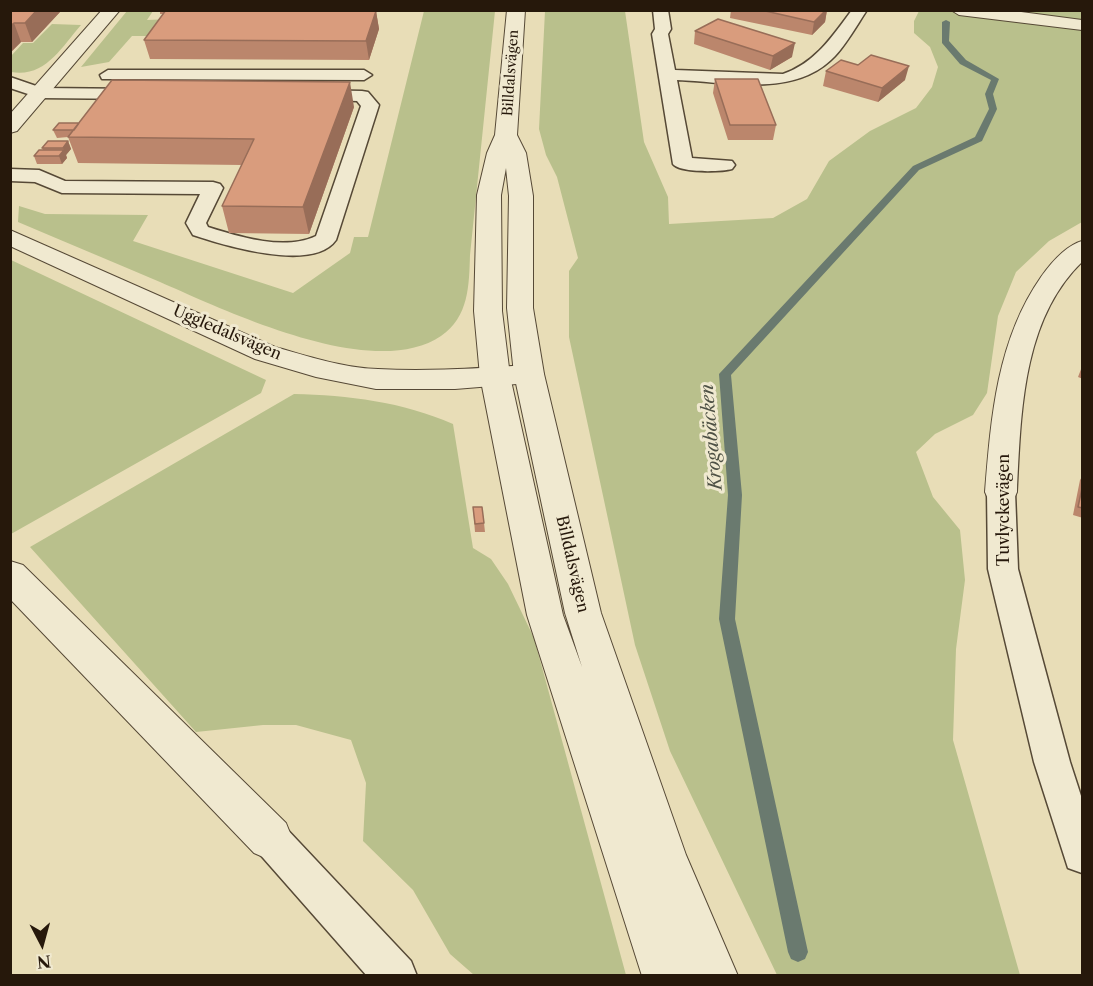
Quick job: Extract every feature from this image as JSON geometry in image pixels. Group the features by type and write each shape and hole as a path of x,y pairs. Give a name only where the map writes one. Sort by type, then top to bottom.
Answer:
{"street":[{"path":"10,127 112,10"},
{"name":"Billdalsvägen","path":"516,10 506,135 515,153 520,196 520,308 512,375 545,615 666,975"},
{"path":"959,10 1083,25"},
{"name":"Uggledalsvägen","path":"10,237 265,353 316,368 376,379 512,375"},
{"name":"Tuvlyckevägen","path":"1000,492 1004,438 1013,376 1031,312 1060,267 1083,249"},
{"name":"Billdalsvägen","path":"512,375 583,613 665,858 714,975"},
{"path":"10,575 270,838"}],"lane":[{"path":"660,10 663,29 660,34 683,164 725,165"},
{"path":"667,75 723,75 765,80 802,73 829,52 860,10"},
{"path":"56,75 364,75"},
{"path":"10,82 40,93 156,94"},
{"path":"10,175 39,177 62,187 213,188 196,223 200,231 233,242 277,248 318,245 325,240 370,105 362,96 295,95"},
{"name":"Tuvlyckevägen","path":"1000,492 1003,569 1052,762 1083,854"},
{"path":"270,838 396,975"}],"green space":[{"path":"127,11 153,11 147,20 171,19 159,36 132,36 109,62 81,67"},
{"path":"424,11 495,11 468,289 457,320 441,336 412,348 378,351 340,347 300,337 223,309 18,222 19,206 45,214 148,215 133,241 293,293 350,253 354,237 368,237"},
{"path":"545,11 625,11 644,142 668,197 669,224 773,218 807,199 829,161 870,131 916,108 932,87 938,67 930,47 914,33 914,21 919,11 1082,11 1082,222 1049,241 1016,272 998,316 987,393 973,415 935,434 916,452 933,497 960,530 965,580 956,649 953,740 1020,975 777,975 670,751 635,645 569,337 569,271 578,258 557,177 546,155 539,129"},
{"path":"52,24 81,25 59,52 43,66 23,73 11,72 11,56 23,43 33,43"},
{"path":"11,260 266,380 261,393 11,534"},
{"path":"294,394 375,401 415,410 453,424 473,548 491,559 508,584 534,638 626,975 474,975 450,954 413,890 363,841 366,783 351,740 296,725 263,725 196,732 30,547"}],"building":[{"path":"10,10 37,10 25,23 14,23 10,26"},
{"path":"166,10 376,11 366,41 144,40"},
{"path":"761,10 826,10 814,22"},
{"path":"718,19 795,43 773,56 695,31"},
{"path":"871,55 909,66 882,88 826,71 841,60 858,65"},
{"path":"715,79 758,79 776,125 730,125"},
{"path":"112,80 350,82 303,207 222,206 254,139 68,137"},
{"path":"59,123 79,123 74,130 53,130"},
{"path":"48,141 68,141 63,148 42,148"},
{"path":"39,150 64,150 59,156 34,156"},
{"path":"1083,484 1083,508 1078,507"},
{"path":"473,507 482,507 484,523 475,524"}],"waterway":[{"name":"Krogabäcken","path":"798,952 727,619 735,495 725,374 916,168 979,139 993,109 989,94 995,79 963,62 945,41 946,22"}]}
